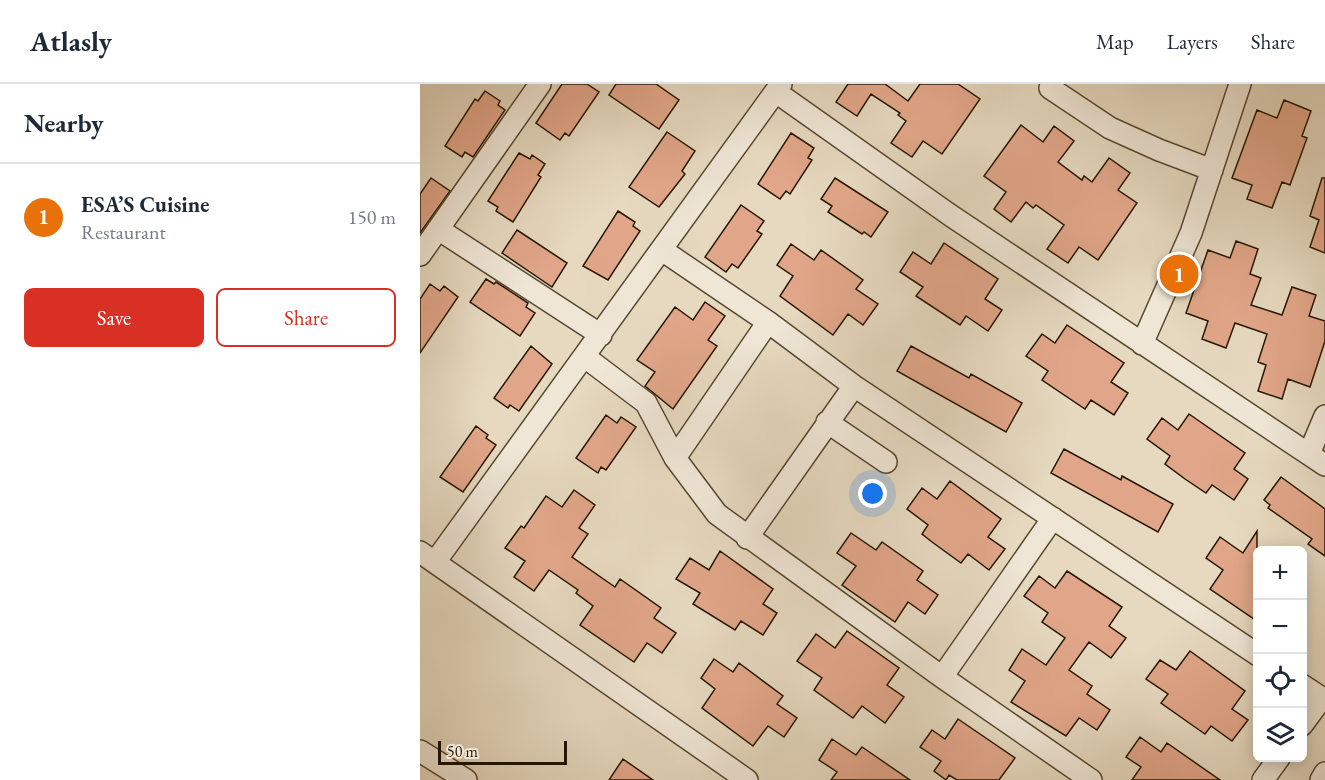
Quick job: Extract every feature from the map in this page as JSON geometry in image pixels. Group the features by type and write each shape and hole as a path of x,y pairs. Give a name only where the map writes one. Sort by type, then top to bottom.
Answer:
{"street":[{"path":"420,255 540,84"},
{"path":"1143,344 1191,233 1240,84"},
{"path":"747,780 427,557 585,357 779,88 950,215 1317,460 1325,416"},
{"path":"1050,88 1110,128 1212,170"},
{"path":"438,229 601,335"},
{"path":"662,250 768,322 854,386 1256,654"},
{"path":"675,458 768,322"},
{"path":"585,357 646,403 675,458 717,514 747,538 942,677 1091,780"},
{"path":"747,538 854,386"},
{"path":"827,422 886,462"},
{"path":"942,677 1053,518"},
{"path":"1307,688 1323,699 1307,719"},
{"path":"420,751 466,780"},
{"path":"1263,780 1276,762"},
{"path":"1321,780 1325,773"}],"building":[{"path":"562,84 587,84 599,92 569,136 565,133 560,140 536,123"},
{"path":"616,84 656,84 679,100 659,129 609,95"},
{"path":"848,84 885,84 908,101 920,84 958,84 980,99 942,154 923,141 912,157 891,143 906,121 898,115 900,113 871,94 857,116 836,102"},
{"path":"485,91 500,101 498,105 505,110 473,157 465,152 462,157 445,146 475,99 478,101"},
{"path":"1284,100 1311,111 1302,136 1307,138 1290,185 1282,182 1272,208 1247,199 1252,185 1232,178 1257,110 1277,118"},
{"path":"1021,125 1043,142 1054,126 1074,141 1058,162 1082,180 1084,176 1092,182 1109,158 1130,173 1118,190 1137,203 1098,260 1079,247 1068,263 1047,249 1064,225 1036,205 1033,208 1026,202 1011,222 994,209 1006,192 984,176"},
{"path":"667,132 695,151 682,171 685,174 659,207 629,187"},
{"path":"791,133 814,148 808,158 812,160 790,194 786,191 780,199 758,184"},
{"path":"519,153 530,159 532,155 545,164 538,175 541,177 513,222 496,211 498,207 488,201"},
{"path":"431,178 450,191 420,233 420,194"},
{"path":"835,178 888,212 871,237 864,232 862,234 828,212 832,206 821,199"},
{"path":"1322,178 1325,178 1325,253 1310,247 1319,220 1310,216"},
{"path":"741,205 764,221 757,231 762,234 738,268 732,264 726,272 705,257"},
{"path":"618,211 635,222 633,226 640,231 608,280 583,266"},
{"path":"517,230 567,263 552,287 502,253"},
{"path":"1236,241 1258,249 1250,274 1261,278 1251,305 1282,315 1292,287 1316,295 1309,316 1325,321 1325,341 1310,387 1288,379 1282,399 1258,391 1266,365 1258,362 1267,334 1235,323 1226,348 1202,339 1208,321 1186,313 1208,250 1230,258"},
{"path":"944,243 998,279 985,299 1002,310 988,331 966,316 960,325 916,296 923,287 900,272 913,252 931,264"},
{"path":"791,244 814,260 821,250 863,280 856,289 878,304 863,325 848,314 833,335 780,296 793,276 777,265"},
{"path":"486,279 494,284 496,282 528,303 526,307 535,313 520,336 470,302"},
{"path":"430,284 440,291 444,286 458,297 420,353 420,299"},
{"path":"705,302 725,316 708,340 717,346 673,409 645,386 655,372 637,360 675,307 693,320"},
{"path":"1067,325 1124,363 1111,382 1128,393 1114,415 1091,400 1085,409 1042,380 1048,371 1026,356 1042,334 1055,343"},
{"path":"531,346 552,364 519,411 510,405 508,408 494,398"},
{"path":"911,346 969,378 971,374 1022,403 1006,432 897,371"},
{"path":"1189,414 1245,453 1234,469 1248,479 1234,500 1212,485 1206,493 1185,479 1165,464 1170,456 1147,439 1162,418 1178,430"},
{"path":"606,415 617,423 621,417 636,427 606,470 601,467 598,473 576,458"},
{"path":"476,426 488,435 486,438 496,445 463,492 440,477"},
{"path":"1064,449 1121,480 1122,476 1173,504 1158,532 1051,473"},
{"path":"1281,477 1325,509 1325,556 1308,544 1312,539 1268,508 1270,505 1264,500"},
{"path":"950,481 1001,519 988,537 1005,549 989,570 968,554 961,563 932,542 922,534 928,525 907,509 922,488 937,499"},
{"path":"574,490 595,505 579,528 588,534 572,557 615,587 620,579 661,608 654,618 676,633 662,653 647,643 634,662 580,625 593,606 576,593 578,590 549,570 534,591 514,577 525,561 505,548 521,526 524,528 546,496 562,507"},
{"path":"1257,531 1257,546 1253,546 1253,618 1210,589 1223,570 1206,558 1220,537 1243,553"},
{"path":"851,533 876,550 882,542 923,571 917,580 938,595 925,614 908,602 895,622 842,585 856,566 837,553"},
{"path":"720,551 773,589 763,604 777,613 763,635 741,621 735,630 693,604 700,593 676,579 690,558 709,570"},
{"path":"1067,571 1122,607 1109,626 1126,638 1111,658 1089,642 1069,670 1092,686 1087,694 1110,710 1097,730 1079,718 1066,736 1011,702 1025,681 1009,670 1022,649 1046,665 1065,638 1042,622 1048,613 1024,596 1039,576 1055,588"},
{"path":"847,631 899,668 887,685 904,697 885,723 862,706 853,718 814,690 822,678 797,661 816,634 835,648"},
{"path":"1190,651 1245,691 1232,709 1248,720 1232,741 1211,726 1205,734 1161,703 1168,694 1146,679 1160,660 1176,670"},
{"path":"714,659 733,672 739,663 783,696 777,704 797,718 784,737 768,726 753,746 702,708 715,689 701,678"},
{"path":"958,719 1015,758 999,780 957,780 949,775 946,780 934,771 941,761 920,747 932,730 945,739"},
{"path":"1140,737 1161,752 1167,743 1220,780 1132,780 1141,767 1126,757"},
{"path":"832,739 856,755 862,747 910,780 831,780 837,772 819,760"},
{"path":"623,759 653,780 609,780"}],"place":[{"name":"ESA’S Cuisine","path":"1179,274"}]}
